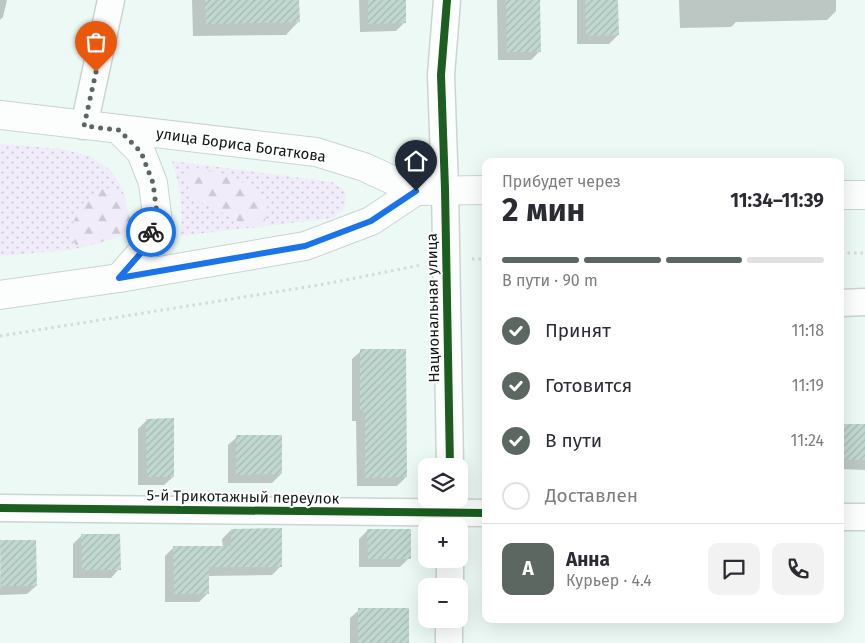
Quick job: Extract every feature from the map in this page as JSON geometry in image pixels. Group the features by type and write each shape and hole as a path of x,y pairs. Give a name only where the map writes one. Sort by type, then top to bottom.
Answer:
{"main road":[{"name":"улица Бориса Богаткова","path":"0,115 316,152 364,167 416,191 482,190"},
{"name":"улица Бориса Богаткова","path":"119,130 141,152 153,183 157,214 147,246 119,278"},
{"path":"0,295 119,278 305,246 371,221 416,191"},
{"path":"844,195 865,195"}],"street":[{"path":"84,126 111,0"},
{"name":"Национальная улица","path":"447,0 441,75 450,458"},
{"path":"844,303 865,302"},
{"name":"5-й Трикотажный переулок","path":"0,508 482,513"},
{"path":"844,517 865,517"},
{"path":"449,628 449,643"}],"path":[{"path":"844,253 865,252"},
{"path":"0,336 325,284 446,260 482,259"}],"green space":[{"path":"0,144 62,149 90,156 109,169 119,183 126,199 124,216 113,234 101,243 70,250 0,256"},
{"path":"172,161 332,182 345,193 344,209 333,218 180,236 182,218 180,198"},
{"path":"194,167 221,173 254,187 268,209 263,227 250,228 190,197 186,176"},
{"path":"115,188 125,200 132,225 119,237 97,243 76,245 68,232 80,209 100,189"}],"building":[{"path":"205,0 299,0 300,22 206,24"},
{"path":"368,0 406,0 406,23 368,24"},
{"path":"506,0 540,0 541,52 507,52"},
{"path":"585,0 618,0 619,35 586,36"},
{"path":"360,349 406,349 407,477 365,478 365,412 360,412"},
{"path":"174,418 174,477 147,477 146,419"},
{"path":"844,424 865,424 865,460 844,460"},
{"path":"236,435 282,435 282,474 236,475"},
{"path":"282,528 282,567 209,567 209,594 174,594 173,546 231,546 231,529"},
{"path":"367,529 411,529 411,559 368,559"},
{"path":"81,534 120,534 121,570 82,570"},
{"path":"0,540 36,540 37,586 1,586"},
{"path":"358,608 409,608 409,643 358,643"}],"cycle path":[{"path":"447,0 441,75 450,458"},
{"path":"0,508 482,513"}],"way so far":[{"path":"96,72 84,126 119,130 141,152 153,183 157,214 151,232"}],"route":[{"path":"151,232 147,246 119,278 305,246 371,221 416,191"}]}
